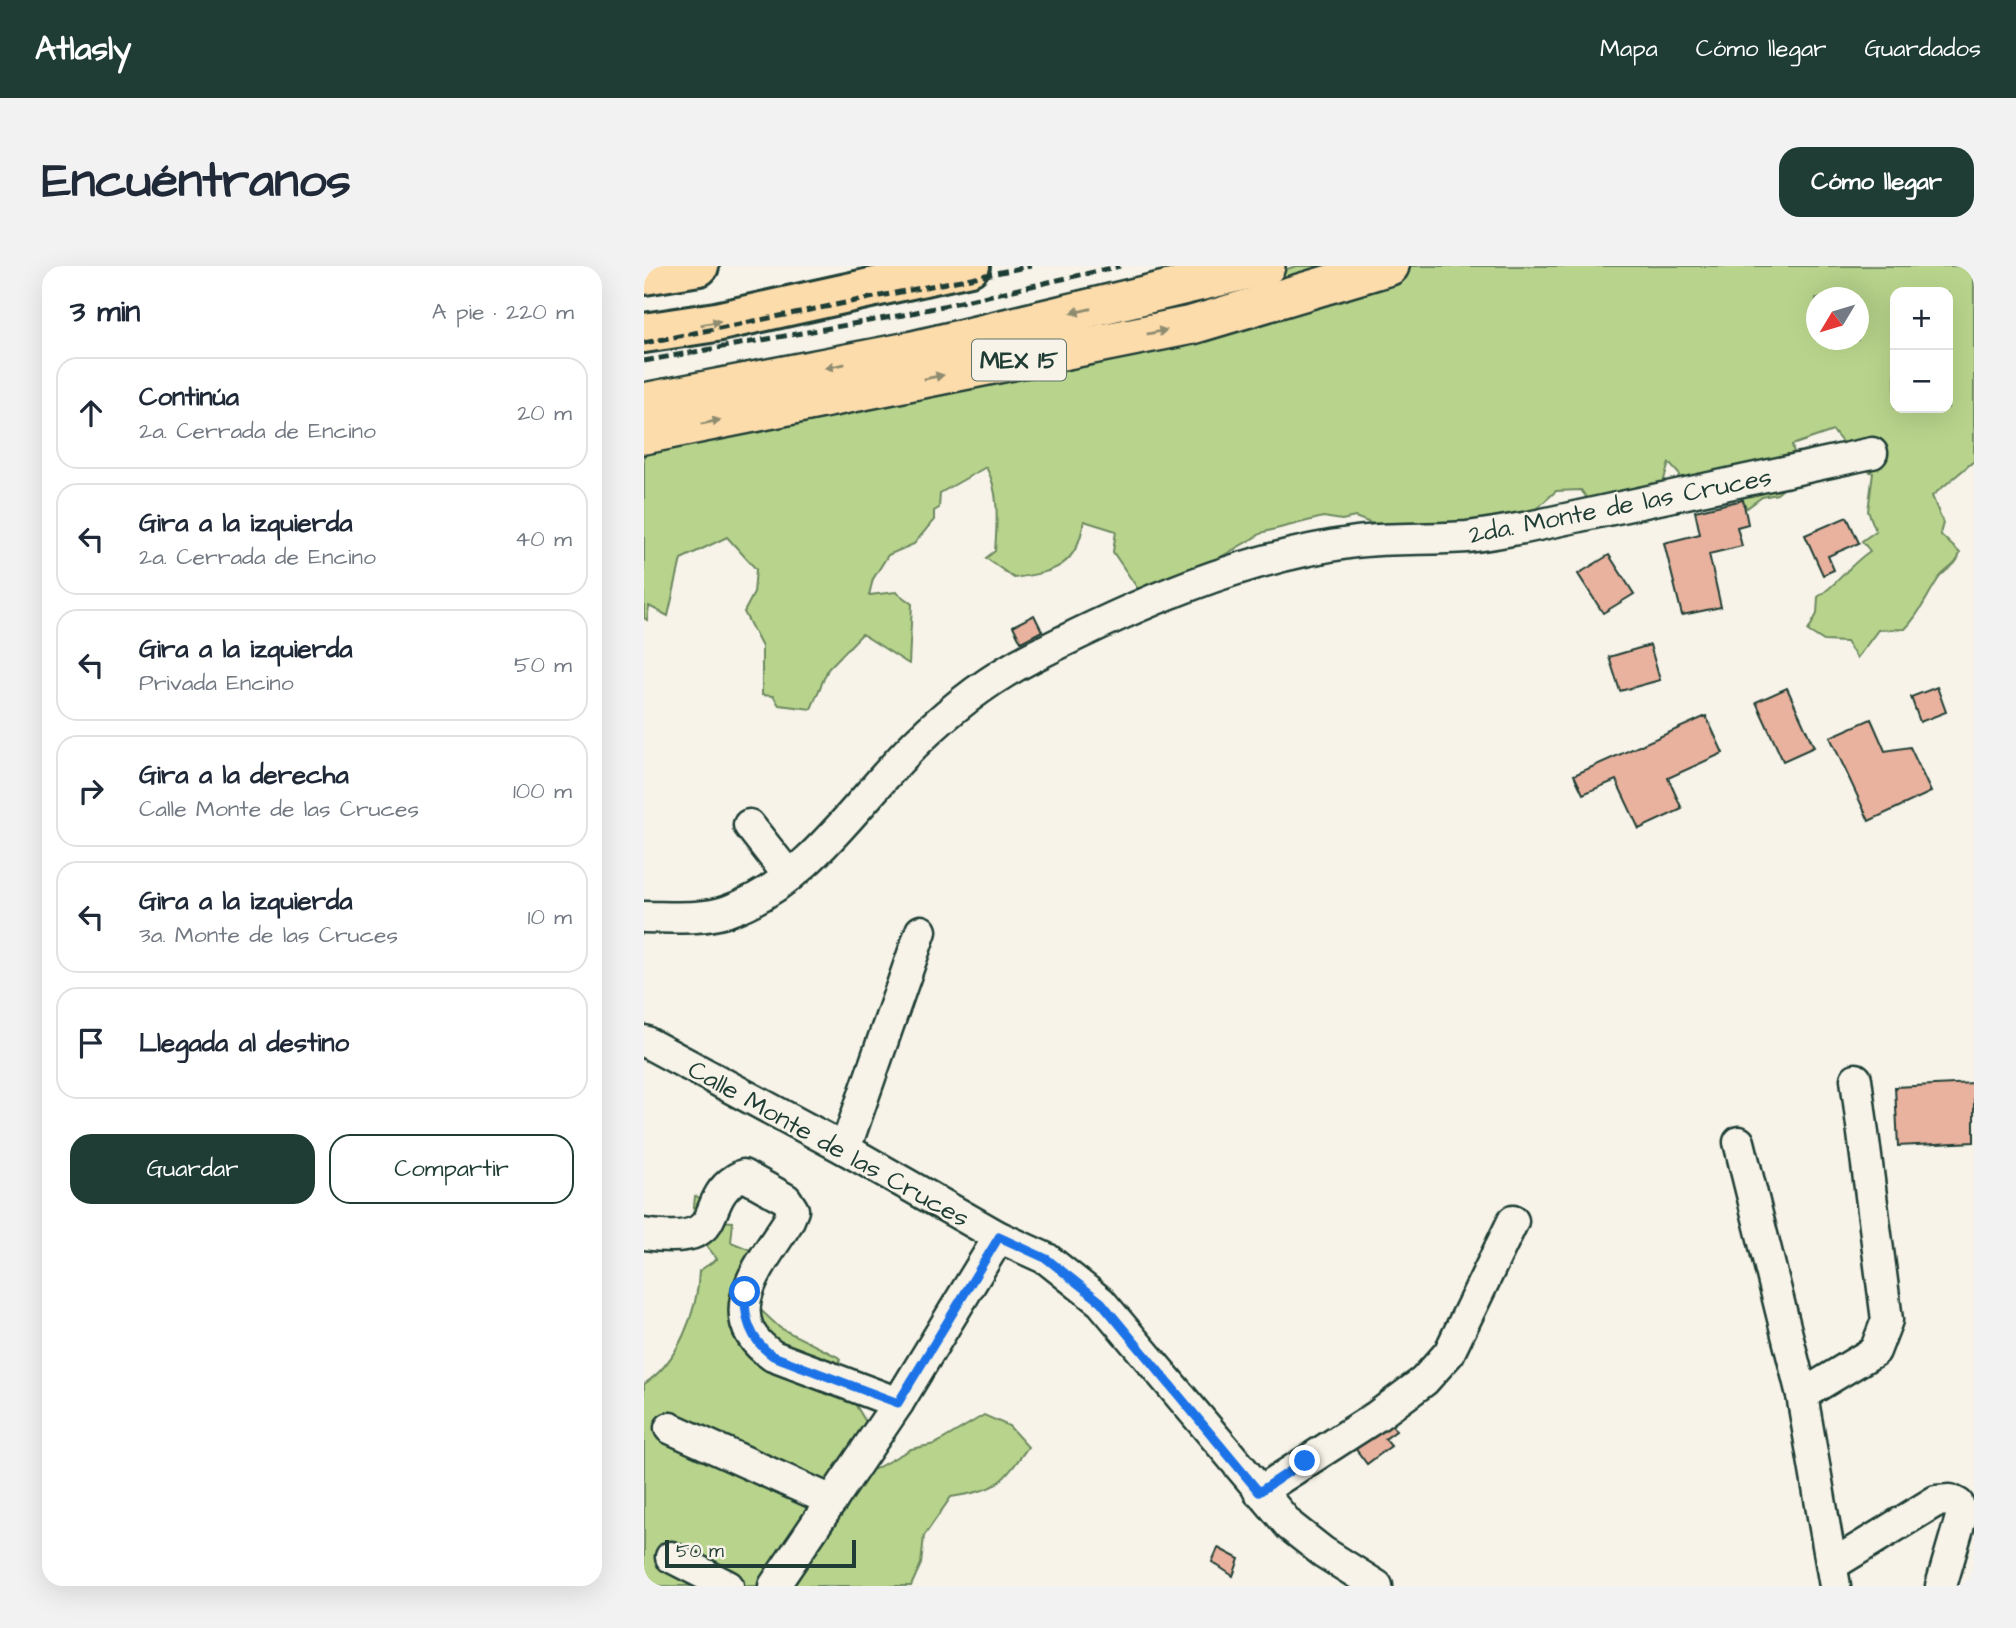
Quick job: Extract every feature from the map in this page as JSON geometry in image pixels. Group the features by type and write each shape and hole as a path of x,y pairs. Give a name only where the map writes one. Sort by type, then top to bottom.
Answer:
{"highway":[{"path":"644,275 699,266"},
{"path":"644,333 716,322 970,266"}],"main road":[{"name":"MEX 15","path":"644,402 909,351 1266,266"},
{"name":"MEX 15","path":"644,435 1192,325 1390,266"}],"street":[{"name":"2da. Monte de las Cruces","path":"644,917 725,912 765,895 789,876 863,803 917,741 993,678 1198,581 1273,558 1357,542 1470,537 1524,528 1872,453"},
{"path":"750,825 789,876"},
{"path":"845,1149 921,931"},
{"name":"Calle Monte de las Cruces","path":"644,1041 845,1149 999,1237 1047,1259 1101,1302 1259,1492 1290,1525 1323,1552 1377,1586"},
{"path":"1802,1395 1875,1351 1887,1320 1856,1079"},
{"path":"1739,1142 1802,1395 1833,1575 1936,1501 1950,1500 1958,1504 1962,1514 1941,1586"},
{"path":"644,1234 685,1238 698,1232 727,1186 743,1175 786,1199 793,1210 745,1292 744,1312 760,1347 773,1356 898,1403"},
{"path":"1259,1492 1377,1416 1424,1381 1449,1353 1513,1221"},
{"path":"774,1586 898,1403 999,1237"},
{"path":"670,1429 832,1501"},
{"path":"670,1557 728,1586"}],"green space":[{"path":"1296,266 1974,266 1974,461 1932,496 1943,523 1940,534 1960,553 1959,557 1939,578 1905,629 1878,630 1857,658 1846,642 1824,641 1808,631 1817,614 1818,597 1870,551 1862,541 1876,531 1868,511 1873,473 1851,463 1845,446 1833,431 1792,445 1800,475 1777,494 1762,497 1747,508 1738,494 1677,483 1679,474 1669,463 1661,489 1593,506 1581,490 1556,491 1503,539 1454,522 1435,527 1376,525 1355,517 1342,520 1323,517 1264,532 1176,583 1138,589 1113,552 1116,531 1084,521 1076,548 1070,557 1053,569 1014,578 986,558 995,551 997,519 994,487 986,467 940,493 939,508 934,511 934,520 914,544 888,555 873,579 869,595 896,592 912,604 909,664 862,634 828,669 811,709 779,705 773,696 762,695 762,647 744,612 754,593 756,569 727,537 681,559 668,616 649,606 647,620 644,618 644,418 1078,319 1108,324 1146,316"},
{"path":"695,1196 704,1199 717,1221 733,1222 731,1242 753,1251 751,1301 780,1328 840,1358 837,1374 872,1432 868,1459 875,1469 911,1449 935,1444 984,1415 1009,1426 1028,1447 1011,1470 997,1483 989,1488 951,1497 924,1536 921,1564 911,1586 644,1586 644,1384 667,1363 676,1349 695,1302 699,1271 717,1259 692,1227"}],"building":[{"path":"1743,500 1748,524 1737,527 1742,546 1709,554 1721,607 1682,615 1664,543 1700,534 1695,511"},
{"path":"1847,517 1859,543 1828,556 1834,570 1823,575 1805,535"},
{"path":"1609,555 1634,594 1603,613 1578,574"},
{"path":"1034,615 1042,631 1021,642 1013,626"},
{"path":"1650,645 1660,680 1620,691 1609,657"},
{"path":"1937,687 1946,712 1920,722 1911,697"},
{"path":"1787,688 1814,747 1783,761 1756,702"},
{"path":"1706,716 1723,753 1668,778 1682,809 1639,829 1616,780 1583,794 1574,775"},
{"path":"1871,719 1885,751 1910,747 1931,792 1869,821 1830,737"},
{"path":"1974,1083 1974,1142 1898,1146 1895,1087"},
{"path":"1386,1418 1396,1431 1385,1439 1391,1446 1367,1464 1352,1444"},
{"path":"1218,1548 1239,1559 1233,1576 1212,1562"}],"railway":[{"path":"644,343 1031,266"},
{"path":"644,361 903,315 1120,266"}],"route":[{"path":"745,1292 744,1312 760,1347 773,1356 898,1403 999,1237 1047,1259 1101,1302 1259,1492 1305,1461"}]}
